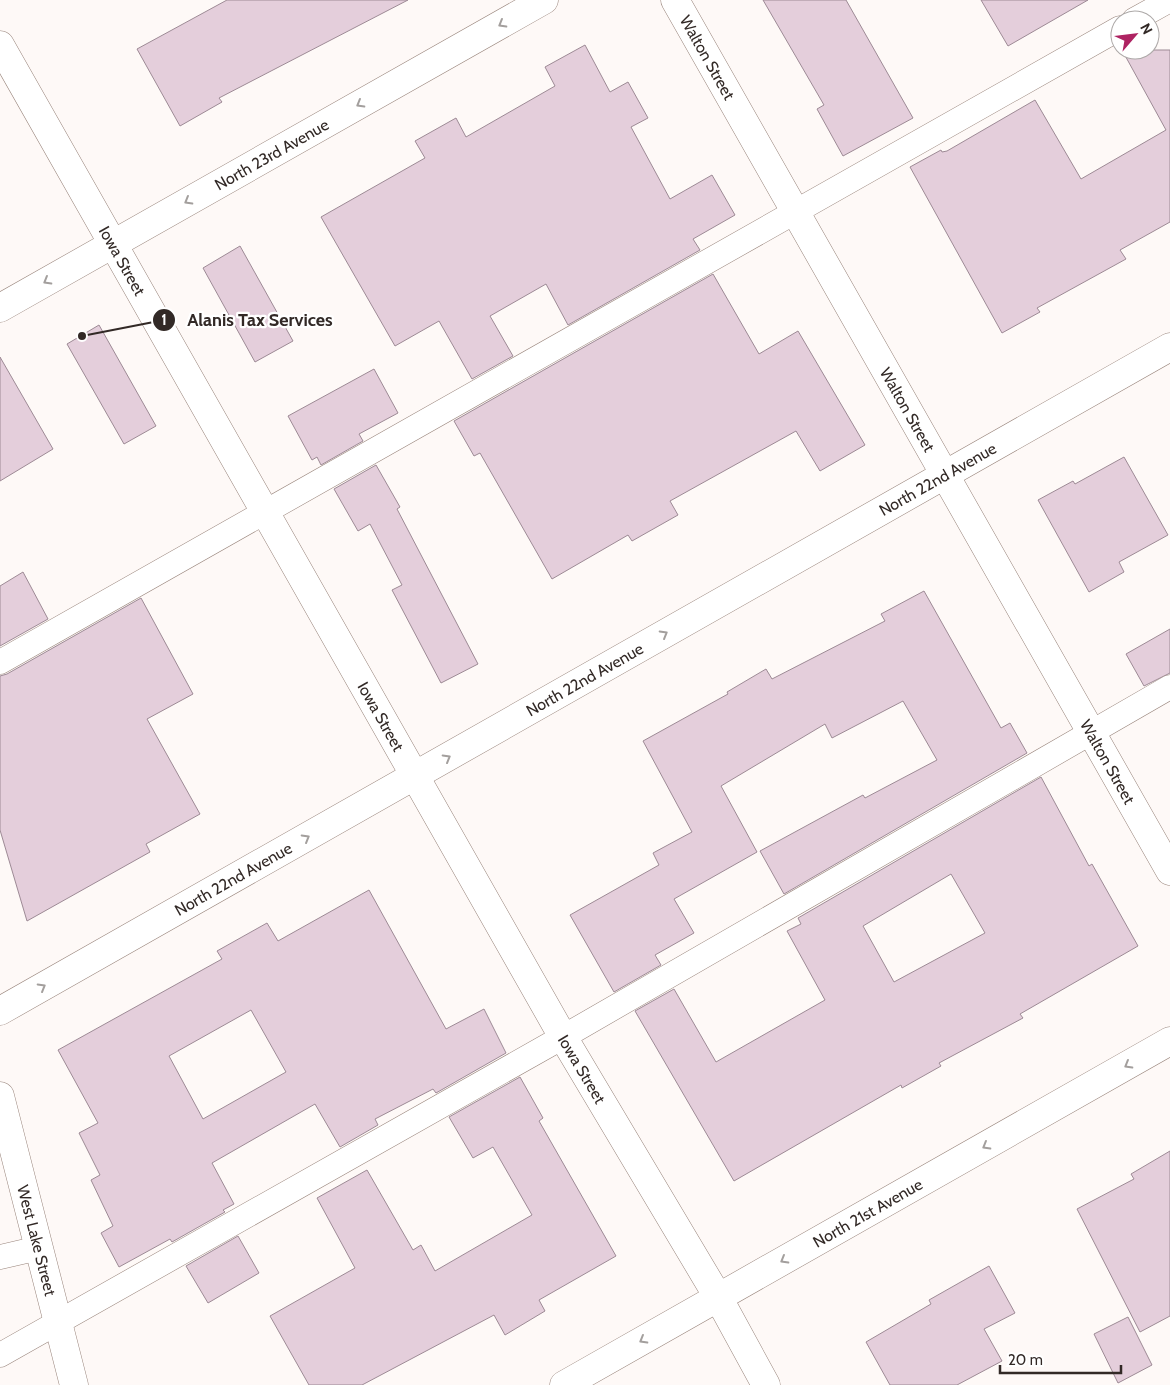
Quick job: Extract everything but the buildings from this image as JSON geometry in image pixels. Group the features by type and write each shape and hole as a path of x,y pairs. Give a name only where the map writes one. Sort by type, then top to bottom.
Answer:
{"street":[{"name":"North 23rd Avenue","path":"0,308 544,0"},
{"name":"Walton Street","path":"675,0 1170,872"},
{"name":"Iowa Street","path":"0,45 564,1036 718,1297 766,1385"},
{"name":"North 22nd Avenue","path":"0,1011 1170,347"},
{"name":"North 21st Avenue","path":"564,1385 1170,1041"},
{"name":"West Lake Street","path":"0,1096 74,1385"}],"lane":[{"path":"1152,10 1170,0"},
{"path":"0,662 1110,34"},
{"path":"0,1355 564,1036 1090,731 1170,687"},
{"path":"0,1257 39,1248"}],"place":[{"name":"Alanis Tax Services","path":"82,336"}]}
